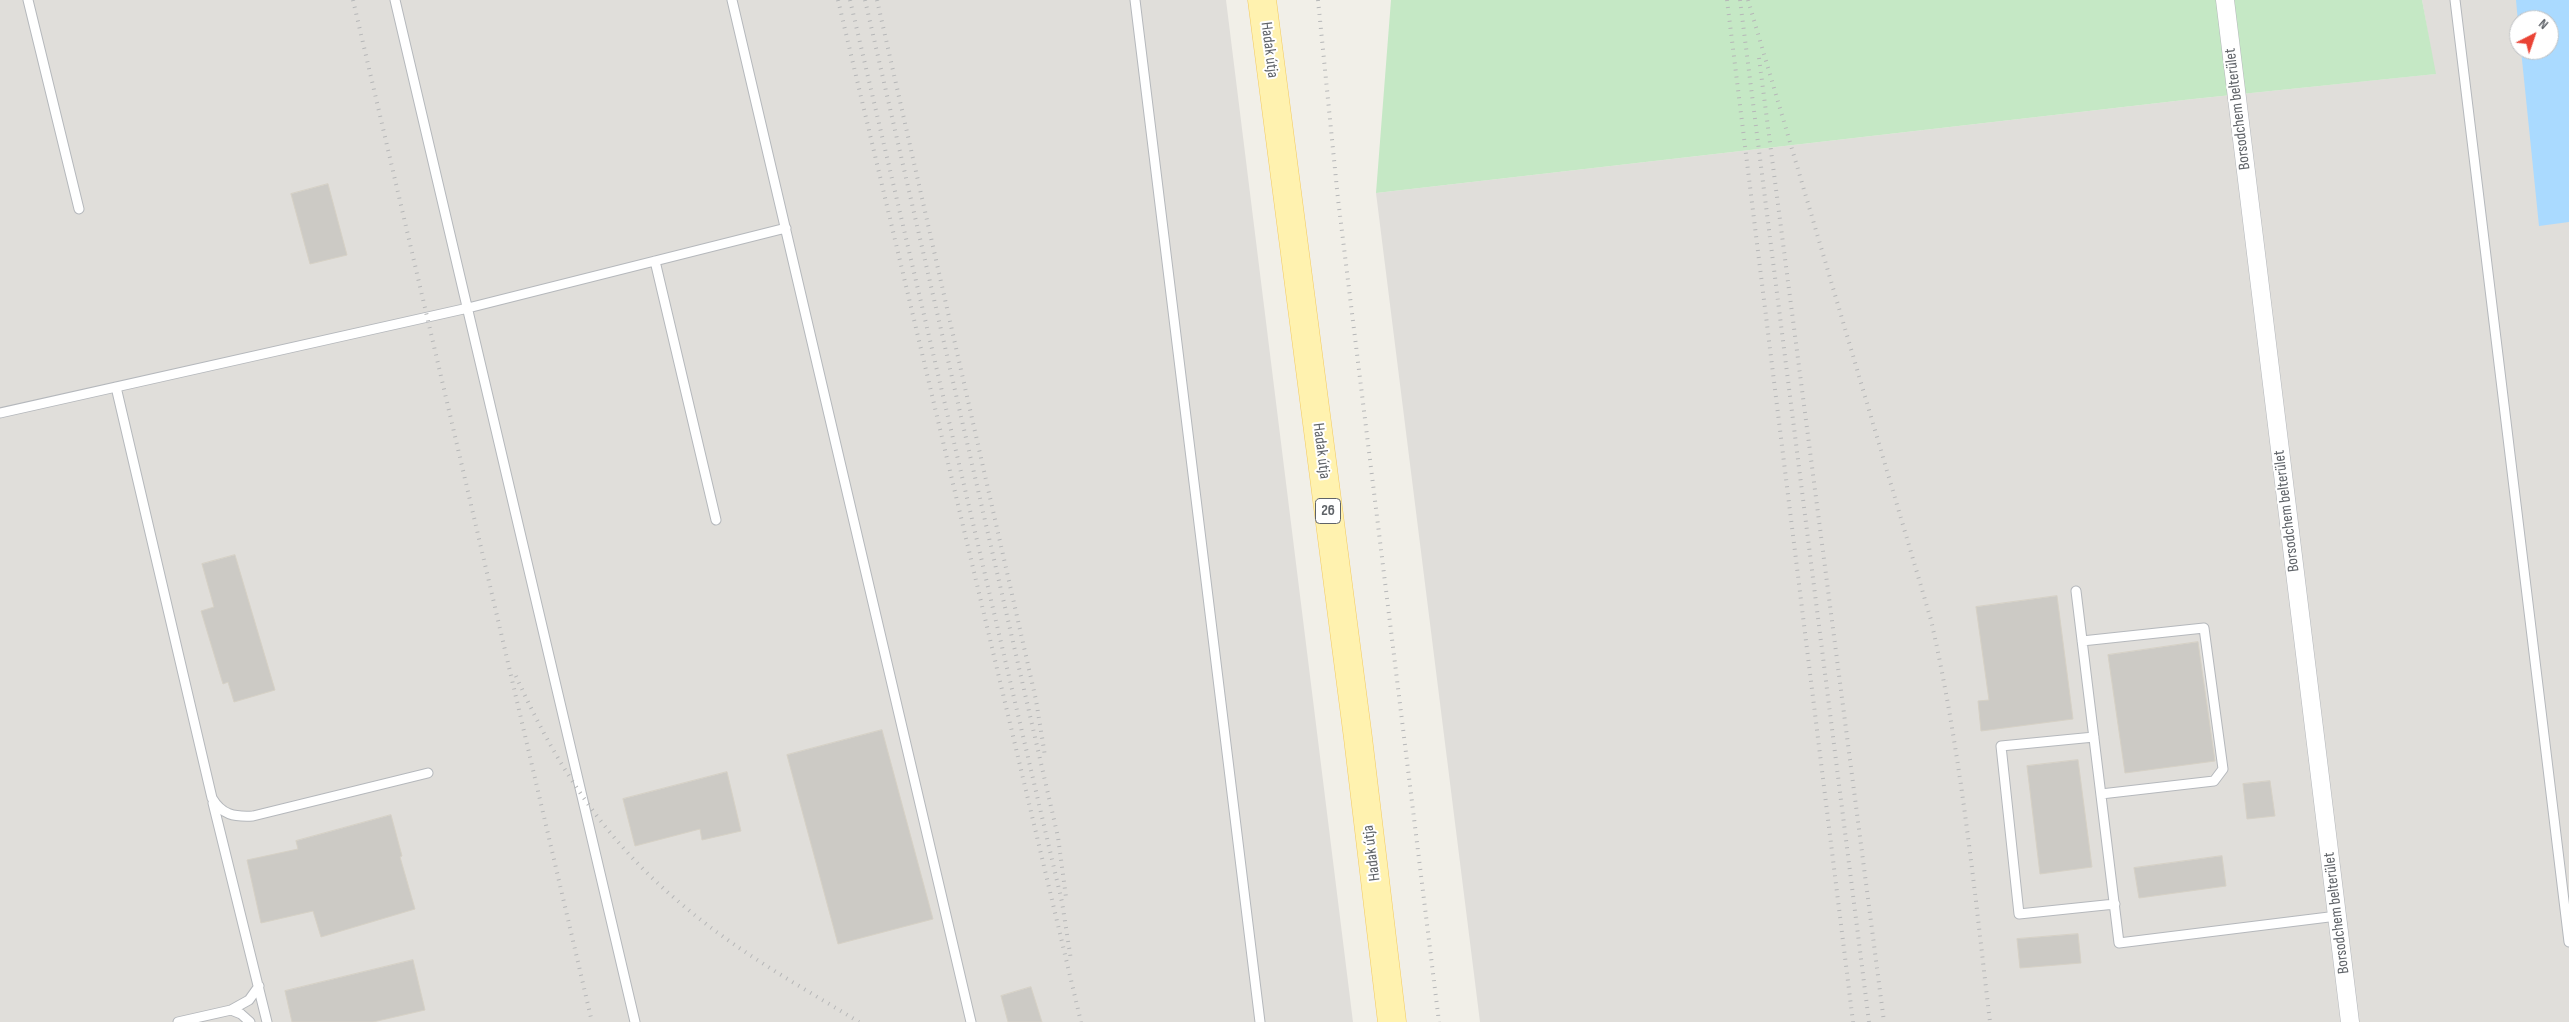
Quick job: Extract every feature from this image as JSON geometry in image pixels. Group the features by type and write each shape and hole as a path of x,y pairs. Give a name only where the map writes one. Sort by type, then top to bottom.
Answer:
{"main road":[{"name":"Hadak útja","path":"1262,0 1359,747 1392,1022"}],"street":[{"name":"Borsodchem belterület","path":"2225,0 2350,1022"}],"lane":[{"path":"28,0 79,209"},
{"path":"395,0 635,1022"},
{"path":"732,0 971,1022"},
{"path":"1135,0 1260,1022"},
{"path":"2455,0 2569,942"},
{"path":"0,413 468,308 786,228"},
{"path":"655,261 716,520"},
{"path":"116,387 212,798 267,1022"},
{"path":"2076,591 2120,943 2337,916"},
{"path":"2082,641 2204,628 2223,769 2214,781 2101,794"},
{"path":"2094,737 2001,746 2019,914 2115,904"},
{"path":"212,798 218,808 228,814 254,816 428,774"},
{"path":"178,1022 230,1010 249,1000 259,986"},
{"path":"230,1010 242,1014 250,1022"}],"shaded area":[{"path":"0,0 1226,0 1353,1022 0,1022"},
{"path":"2422,0 2569,0 2569,1022 1480,1022 1376,193 2193,99 2435,74"}],"green space":[{"path":"1391,0 2422,0 2436,74 2193,99 1376,193"}],"water":[{"path":"2516,0 2569,0 2569,222 2539,226 2522,60 2559,60 2559,10 2517,10"}],"building":[{"path":"328,184 347,255 310,264 291,194"},
{"path":"235,555 275,690 234,702 228,682 223,684 201,611 214,607 202,564"},
{"path":"2057,596 2073,719 1981,731 1978,701 1989,700 1976,607"},
{"path":"2198,642 2215,761 2125,773 2108,655"},
{"path":"882,730 933,919 838,944 787,755"},
{"path":"2078,760 2092,867 2040,874 2027,766"},
{"path":"727,772 741,831 702,840 700,829 635,846 623,799"},
{"path":"2270,781 2275,816 2247,819 2243,784"},
{"path":"391,815 402,856 400,857 415,909 321,937 313,911 261,923 247,860 298,849 296,841"},
{"path":"2222,856 2226,886 2139,898 2134,868"},
{"path":"2078,934 2081,963 2020,968 2017,939"},
{"path":"413,960 425,1010 373,1022 292,1022 285,991"},
{"path":"1031,987 1042,1022 1008,1022 1001,996"}],"railway":[{"path":"353,0 592,1022"},
{"path":"838,0 1081,1022"},
{"path":"850,0 1062,902 1071,960"},
{"path":"865,0 1058,837 1066,897"},
{"path":"877,0 1036,700 1045,756"},
{"path":"1318,0 1338,199 1439,1022"},
{"path":"1727,0 1853,1022"},
{"path":"1740,0 1869,1022"},
{"path":"1748,0 1931,620 1959,770 1990,1022"},
{"path":"1759,58 1884,1022"},
{"path":"516,676 532,710 567,773 608,830 631,857 685,907 726,939 859,1022"}]}
